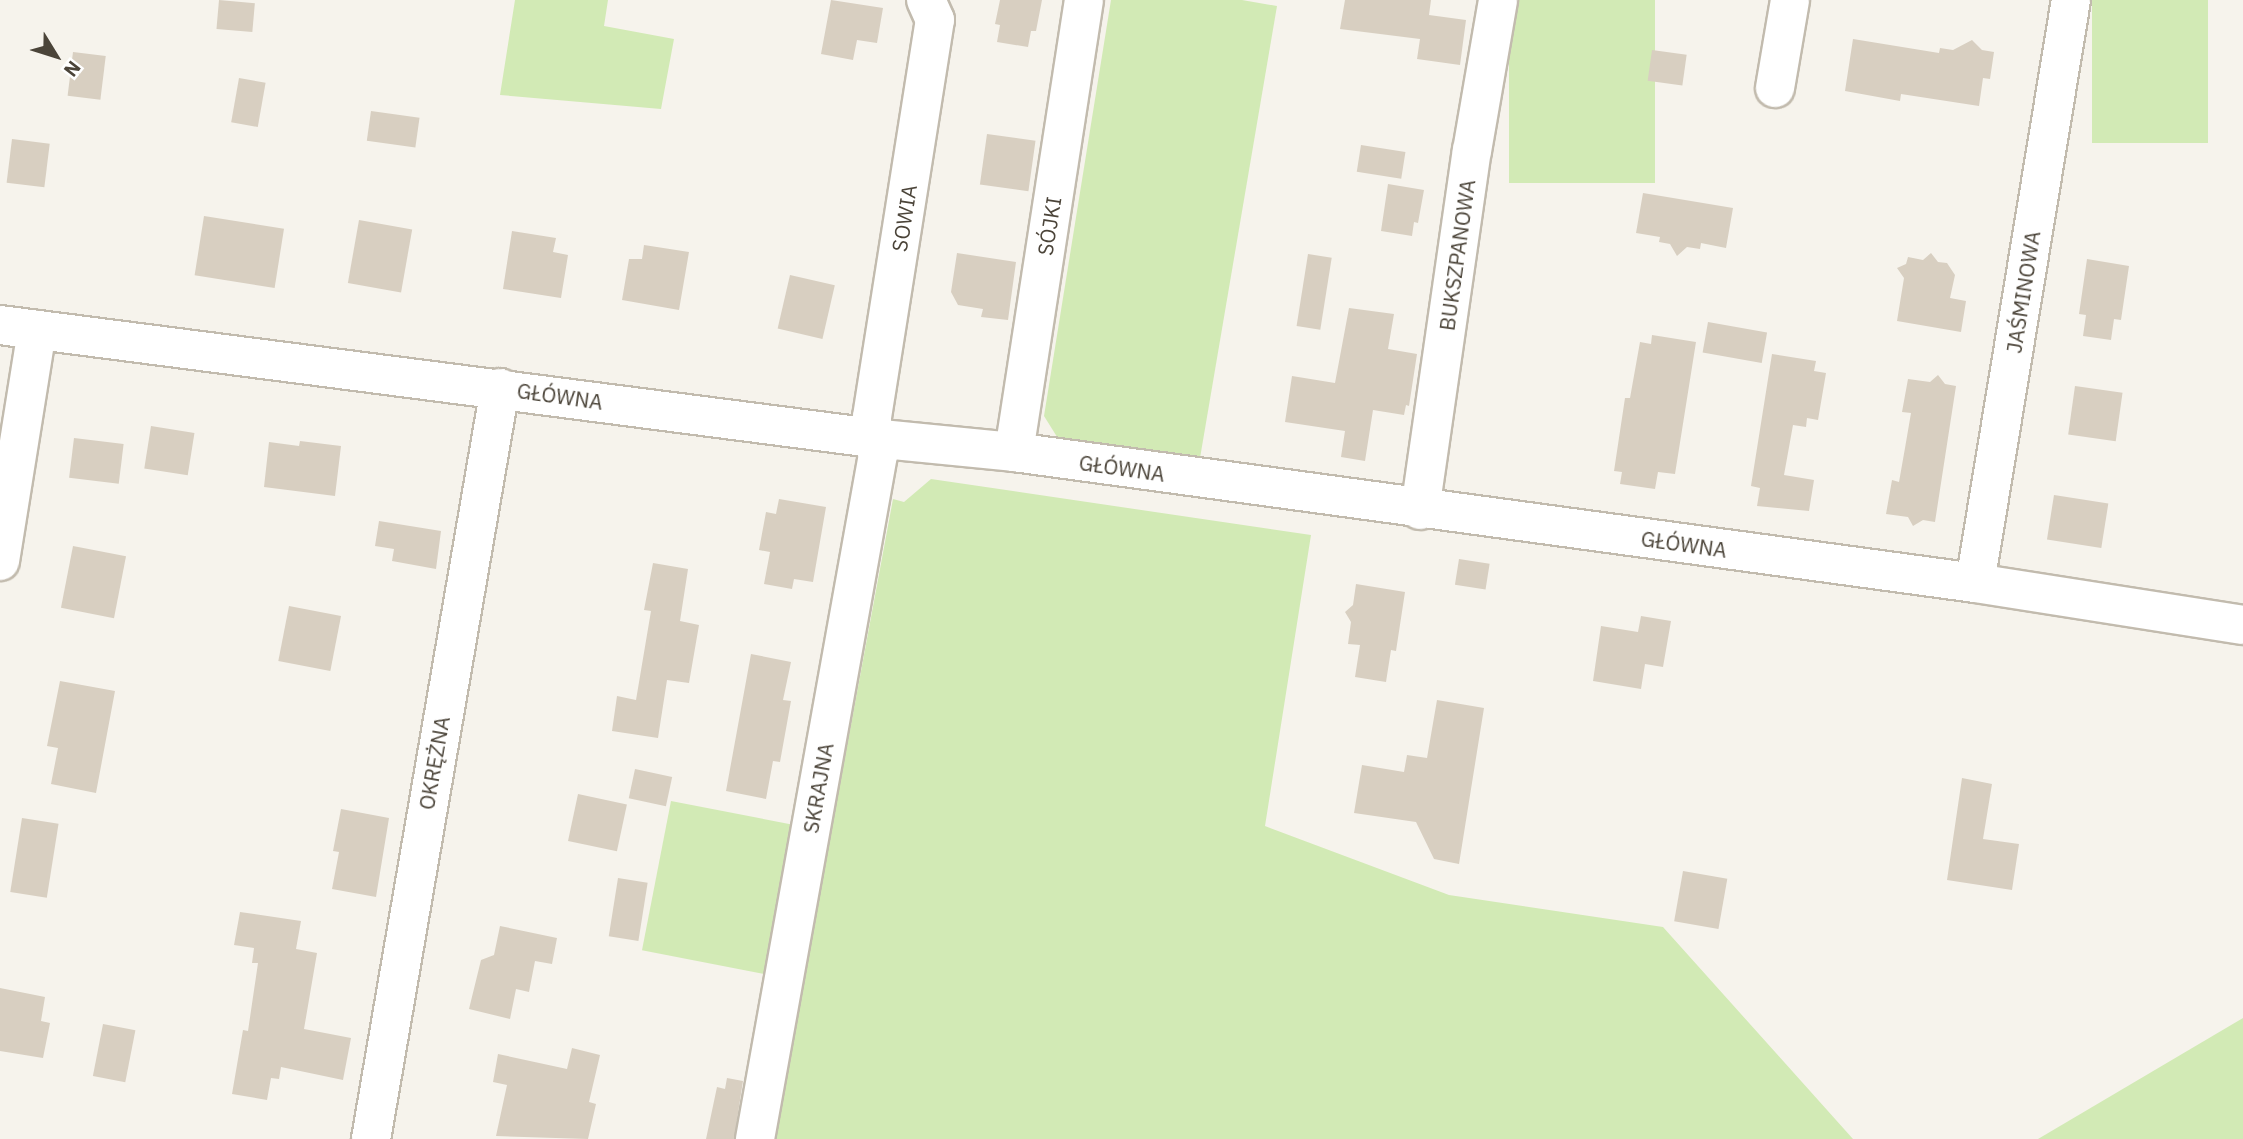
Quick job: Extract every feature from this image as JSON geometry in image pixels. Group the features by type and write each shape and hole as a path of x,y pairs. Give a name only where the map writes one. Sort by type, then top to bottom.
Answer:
{"street":[{"name":"SOWIA","path":"872,438 872,417 935,20 926,0"},
{"name":"SÓJKI","path":"1014,452 1084,0"},
{"name":"BUKSZPANOWA","path":"1420,510 1472,151 1498,0"},
{"path":"1775,88 1790,0"},
{"name":"JAŚMINOWA","path":"1975,583 2071,0"},
{"name":"GŁÓWNA","path":"0,325 872,438 1014,452 1420,510 1975,583 2243,625"},
{"path":"0,561 37,330"},
{"name":"OKRĘŻNA","path":"370,1139 500,388"},
{"name":"SKRAJNA","path":"755,1139 878,455 872,438"}],"green space":[{"path":"515,0 608,0 604,26 674,39 661,109 500,95"},
{"path":"1111,0 1242,0 1277,6 1200,458 1059,440 1044,416"},
{"path":"1509,0 1655,0 1655,183 1509,183"},
{"path":"2092,0 2208,0 2208,143 2092,143"},
{"path":"931,479 1311,535 1265,826 1449,895 1663,927 1853,1139 774,1139 893,499 904,502"},
{"path":"671,801 796,825 767,974 642,950"},
{"path":"2243,1018 2243,1139 2038,1139"}],"building":[{"path":"219,0 255,3 252,32 216,29"},
{"path":"831,0 883,8 877,43 857,40 853,60 821,54"},
{"path":"1000,0 1042,0 1036,31 1031,31 1028,47 997,42 1000,25 995,24"},
{"path":"1345,0 1431,0 1429,15 1466,20 1460,65 1417,59 1420,39 1340,29"},
{"path":"1853,39 1939,53 1940,48 1953,50 1972,40 1982,50 1994,52 1990,79 1983,78 1979,106 1901,94 1900,101 1845,91"},
{"path":"1652,50 1687,55 1682,86 1648,81"},
{"path":"73,52 106,56 100,100 68,96"},
{"path":"239,78 266,83 258,127 231,122"},
{"path":"371,111 420,118 415,148 367,141"},
{"path":"987,134 1036,141 1028,191 980,185"},
{"path":"12,139 50,144 44,187 7,183"},
{"path":"1361,145 1405,152 1401,179 1357,172"},
{"path":"1388,184 1424,190 1418,223 1414,222 1412,236 1381,231"},
{"path":"1643,193 1733,208 1726,248 1701,243 1700,249 1687,247 1677,256 1670,244 1659,242 1660,237 1636,233"},
{"path":"204,216 284,229 275,288 195,275"},
{"path":"359,220 412,229 401,292 348,283"},
{"path":"512,231 556,238 553,252 568,255 561,298 503,289"},
{"path":"644,245 689,252 679,310 622,300 629,259 642,259"},
{"path":"957,253 1016,262 1008,320 981,317 983,309 958,305 951,292"},
{"path":"1931,253 1938,262 1947,263 1955,275 1950,298 1966,301 1961,332 1897,321 1904,278 1897,268 1906,264 1908,257 1923,260"},
{"path":"1308,254 1332,258 1320,330 1297,326"},
{"path":"2087,259 2129,266 2121,320 2114,319 2111,340 2083,336 2086,315 2079,314"},
{"path":"790,275 835,285 822,339 778,329"},
{"path":"1349,308 1394,314 1388,349 1417,354 1409,406 1406,405 1404,415 1373,410 1365,461 1341,457 1345,431 1285,422 1292,376 1335,383"},
{"path":"1708,322 1767,332 1762,363 1703,353"},
{"path":"1652,335 1696,342 1675,474 1658,472 1655,489 1620,484 1622,472 1614,471 1625,398 1630,398 1640,342 1651,344"},
{"path":"1772,354 1816,361 1814,371 1826,373 1818,420 1807,418 1806,427 1793,425 1784,475 1814,480 1809,511 1757,506 1760,488 1751,486"},
{"path":"1938,375 1945,384 1956,386 1935,522 1923,520 1913,526 1908,517 1886,514 1892,480 1899,482 1911,413 1902,412 1908,379 1930,382"},
{"path":"2075,386 2123,393 2116,441 2068,435"},
{"path":"151,426 194,433 188,475 144,468"},
{"path":"74,438 124,444 119,484 69,478"},
{"path":"300,441 341,446 335,496 264,487 269,442 299,446"},
{"path":"2054,495 2108,504 2101,548 2047,539"},
{"path":"779,499 826,507 813,582 794,579 792,589 764,584 770,552 759,550 766,512 776,514"},
{"path":"379,521 441,531 436,569 392,561 394,549 375,546"},
{"path":"73,546 126,556 114,618 61,608"},
{"path":"1459,559 1490,564 1486,590 1455,585"},
{"path":"653,563 688,569 680,621 699,625 689,683 667,680 658,738 612,731 617,696 636,700 651,611 644,610"},
{"path":"1356,584 1405,592 1396,651 1391,650 1386,682 1355,677 1360,645 1348,644 1351,622 1345,612 1353,605"},
{"path":"289,606 341,616 330,671 278,661"},
{"path":"1641,616 1671,621 1663,667 1645,664 1641,689 1593,681 1601,626 1638,632"},
{"path":"751,654 791,662 783,700 791,701 780,762 773,761 766,799 726,791"},
{"path":"60,681 115,691 96,793 51,784 58,748 47,746"},
{"path":"1437,700 1484,708 1459,864 1434,859 1416,822 1354,813 1362,765 1404,772 1407,755 1427,758"},
{"path":"635,769 672,777 666,806 629,798"},
{"path":"1962,778 1992,784 1983,839 2019,844 2012,890 1947,880"},
{"path":"578,794 627,804 617,851 568,841"},
{"path":"341,809 389,818 376,897 332,889 339,852 333,851"},
{"path":"22,818 59,824 47,898 10,892"},
{"path":"1683,871 1727,879 1718,929 1674,921"},
{"path":"618,878 648,883 638,941 609,936"},
{"path":"240,912 301,921 296,949 317,953 304,1029 351,1038 343,1080 281,1067 279,1079 271,1078 267,1100 232,1094 243,1030 248,1031 258,963 252,963 254,948 234,945"},
{"path":"500,926 557,938 552,964 535,961 529,992 516,989 510,1019 469,1009 481,960 494,955"},
{"path":"0,988 45,997 41,1021 50,1023 43,1058 0,1051"},
{"path":"103,1024 135,1030 125,1082 93,1076"},
{"path":"572,1048 600,1055 589,1102 596,1104 588,1139 496,1136 507,1085 493,1082 498,1054 567,1069"},
{"path":"727,1078 743,1081 734,1139 706,1139 717,1087 725,1089"}]}
